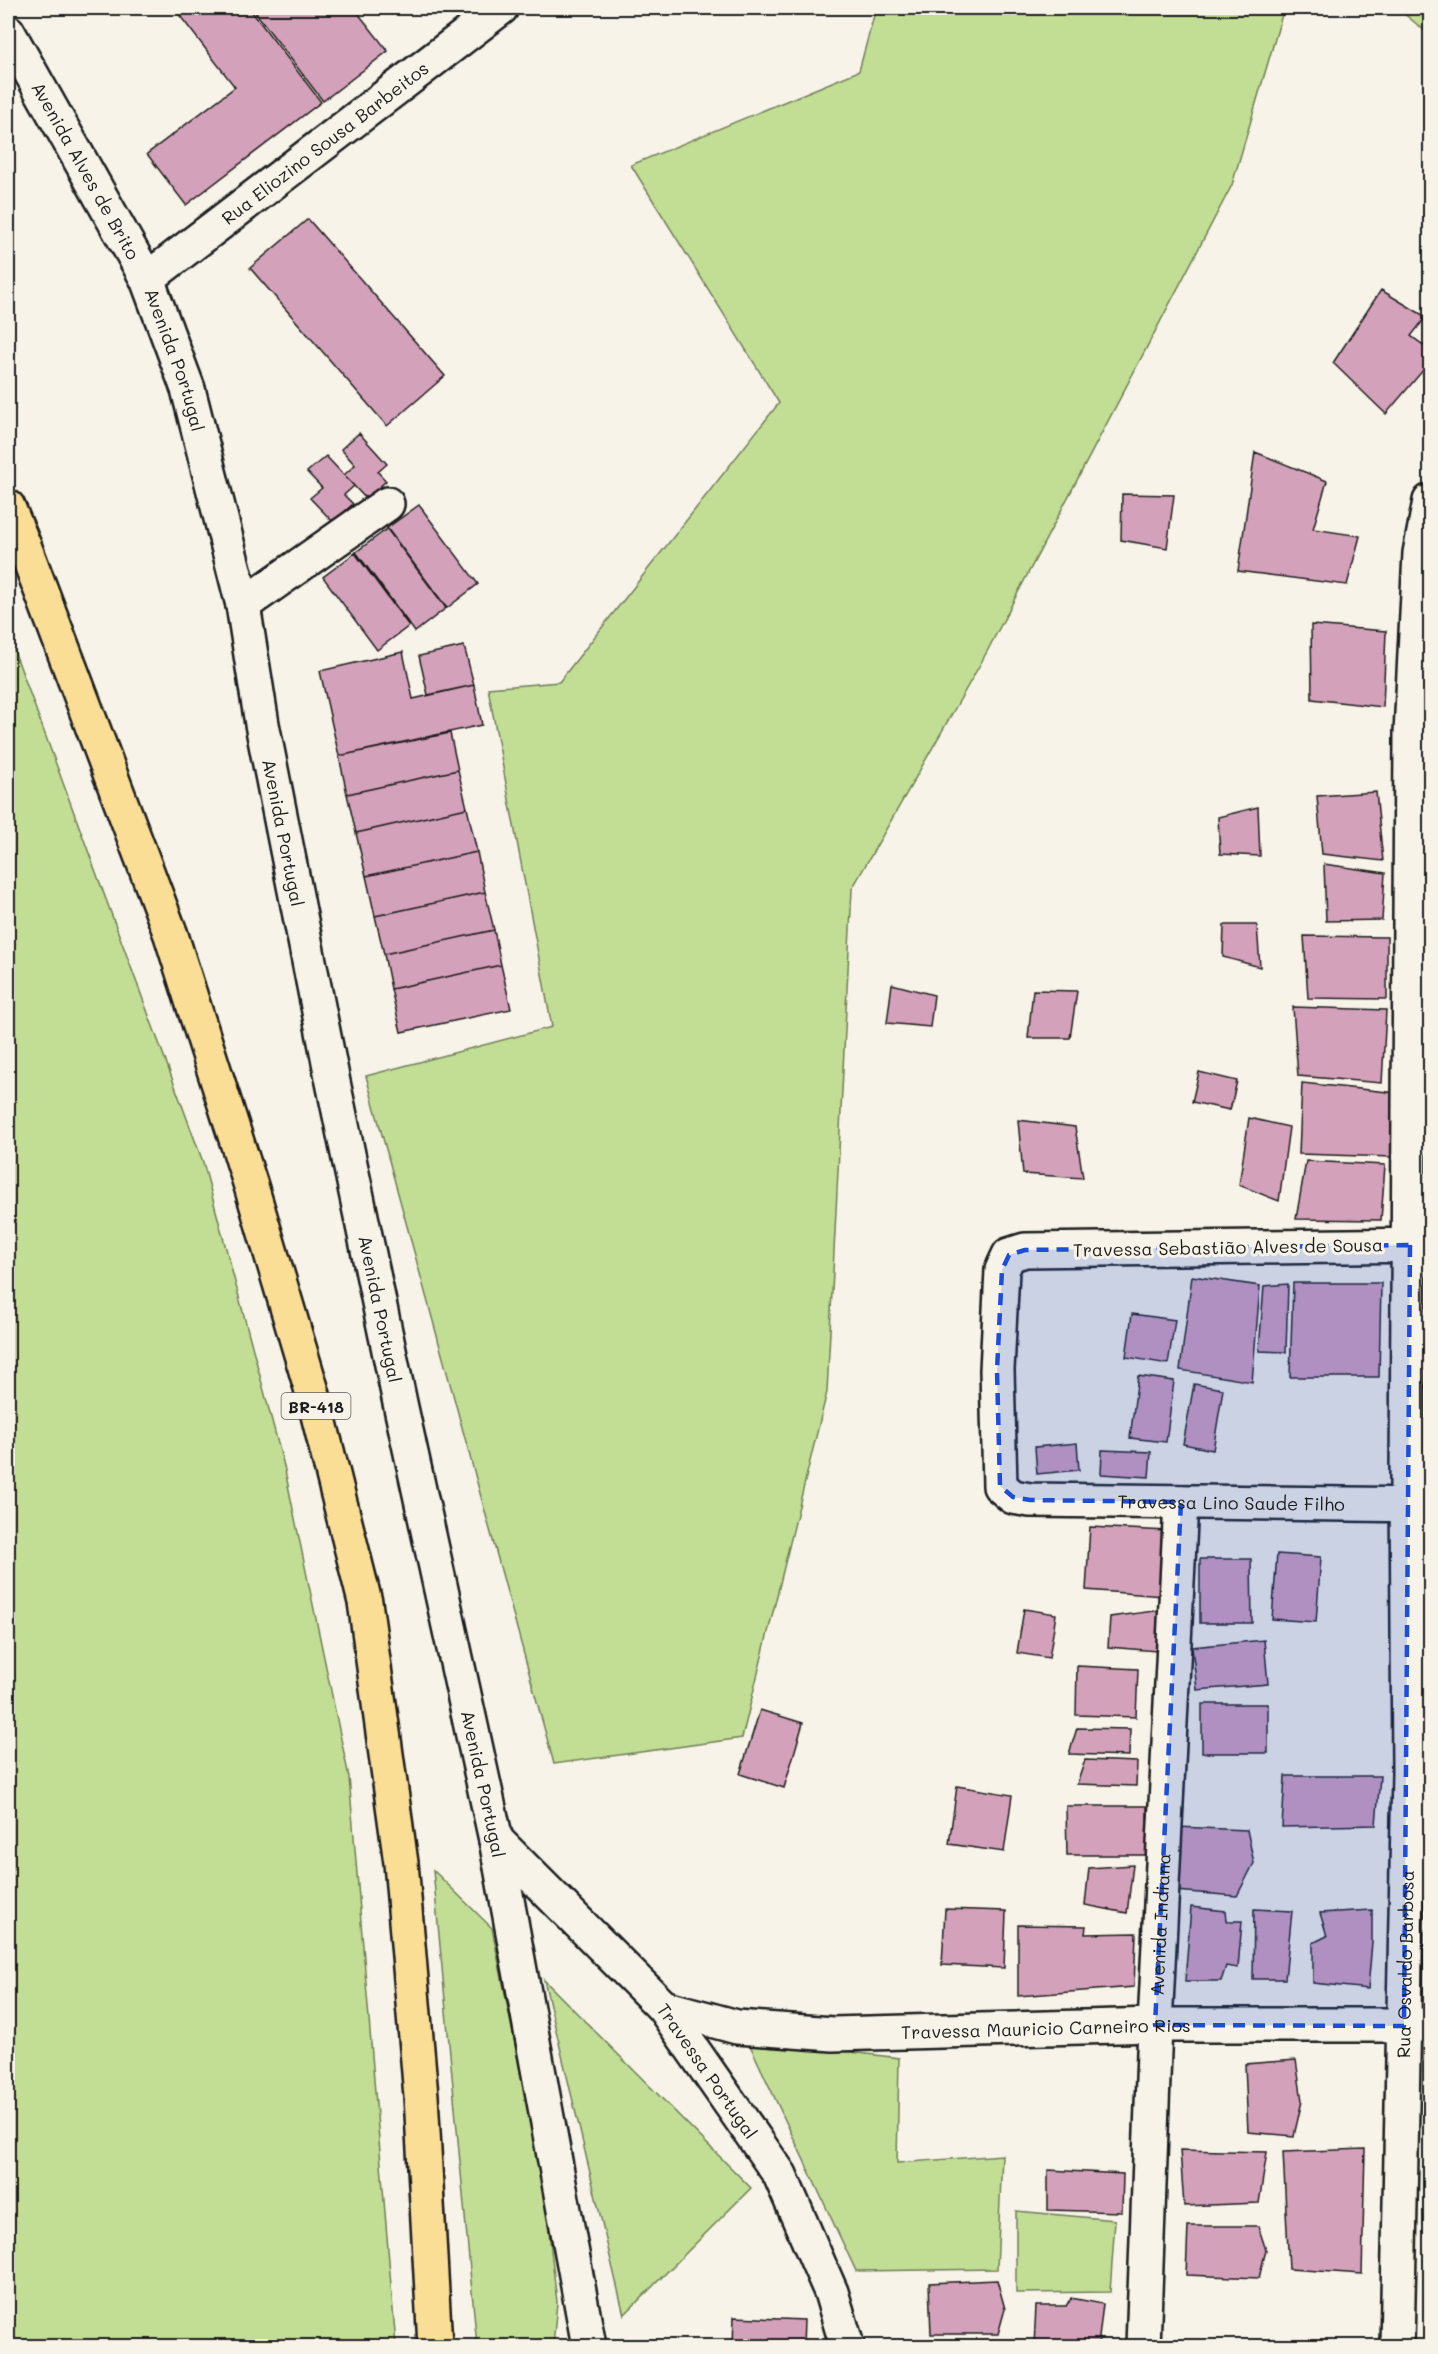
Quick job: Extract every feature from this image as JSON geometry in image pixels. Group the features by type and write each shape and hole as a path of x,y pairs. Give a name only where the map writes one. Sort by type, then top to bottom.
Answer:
{"main road":[{"name":"BR-418","path":"8,507 171,935 251,1186 309,1380 365,1602 401,1863 421,2096 435,2346"}],"street":[{"name":"Rua Eliozino Sousa Barbeitos","path":"147,279 501,8"},
{"name":"Avenida Alves de Brito","path":"8,32 147,279"},
{"name":"Avenida Portugal","path":"147,279 188,388 243,605 264,735 340,1116 496,1840 589,2346"},
{"name":"Rua Osvaldo Barbosa","path":"1397,2346 1417,2026 1420,1772 1420,553 1431,501"},
{"path":"243,605 387,504"},
{"name":"Travessa Sebastião Alves de Sousa","path":"1030,1500 1013,1497 1000,1486 997,1370 1002,1270 1009,1256 1025,1250 1420,1245"},
{"name":"Travessa Lino Saude Filho","path":"1030,1500 1419,1505"},
{"name":"Avenida Indiana","path":"1143,2346 1155,2025 1181,1502"},
{"name":"Travessa Portugal","path":"496,1840 663,2007 780,2175 831,2292 847,2346"},
{"name":"Travessa Mauricio Carneiro Rios","path":"663,2007 737,2027 833,2034 1155,2025 1417,2026"}],"highlighted area":[{"path":"1410,1245 1404,2026 1155,2025 1181,1502 1030,1500 1013,1497 1000,1486 997,1370 1002,1270 1009,1255 1025,1250"}],"green space":[{"path":"876,8 1284,8 1232,185 982,661 852,889 827,1392 742,1738 554,1764 366,1076 552,1027 488,688 559,682 779,403 631,165 859,71"},
{"path":"1397,8 1430,8 1430,35"},
{"path":"8,634 203,1162 284,1466 349,1777 396,2346 8,2346"},
{"path":"433,1870 492,1928 545,2197 557,2302 553,2346 477,2346"},
{"path":"544,1980 751,2188 624,2315"},
{"path":"747,2039 899,2058 897,2163 1002,2155 997,2269 856,2271"},
{"path":"1016,2211 1115,2220 1110,2292 1016,2293"}],"building":[{"path":"174,8 249,8 321,102 186,205 147,154 235,87"},
{"path":"252,8 354,8 388,51 323,101"},
{"path":"308,219 445,376 387,426 250,268"},
{"path":"1381,290 1426,317 1411,336 1430,350 1430,362 1386,414 1333,363"},
{"path":"359,433 387,464 378,472 386,481 366,499 344,475 355,465 341,449"},
{"path":"1255,452 1327,481 1313,529 1360,536 1347,585 1238,571"},
{"path":"326,456 354,486 344,495 353,504 333,522 310,498 322,488 307,472"},
{"path":"1122,494 1174,495 1167,548 1121,540"},
{"path":"419,505 478,584 447,608 387,528"},
{"path":"387,529 446,608 415,632 356,552"},
{"path":"355,553 409,626 377,650 323,577"},
{"path":"1311,625 1386,631 1383,707 1312,699"},
{"path":"464,646 474,685 428,695 419,656"},
{"path":"403,652 413,699 474,685 482,725 339,756 320,671"},
{"path":"450,733 458,770 347,794 339,756"},
{"path":"458,770 467,808 356,833 347,794"},
{"path":"1376,792 1383,861 1322,854 1317,796"},
{"path":"1258,807 1260,856 1220,854 1218,817"},
{"path":"467,808 477,852 366,876 356,833"},
{"path":"477,852 485,892 375,916 366,876"},
{"path":"1324,864 1385,873 1382,920 1326,921"},
{"path":"485,892 494,930 384,954 375,916"},
{"path":"1224,925 1257,925 1260,967 1223,957"},
{"path":"494,930 501,965 391,989 384,954"},
{"path":"1304,936 1387,937 1387,999 1308,998"},
{"path":"501,965 511,1009 401,1032 391,989"},
{"path":"892,984 934,995 930,1027 887,1023"},
{"path":"1033,990 1077,991 1070,1038 1028,1038"},
{"path":"1293,1007 1386,1010 1382,1083 1298,1076"},
{"path":"1199,1072 1237,1081 1230,1110 1192,1102"},
{"path":"1302,1083 1397,1093 1393,1157 1299,1154"},
{"path":"1249,1118 1289,1127 1279,1201 1239,1185"},
{"path":"1018,1120 1075,1127 1083,1178 1023,1174"},
{"path":"1306,1161 1385,1165 1381,1220 1296,1219"},
{"path":"1192,1276 1260,1286 1252,1382 1180,1370"},
{"path":"1293,1283 1381,1283 1379,1377 1290,1377"},
{"path":"1288,1284 1286,1352 1259,1351 1264,1286"},
{"path":"1132,1314 1175,1320 1168,1364 1126,1357"},
{"path":"1138,1376 1174,1381 1166,1442 1130,1438"},
{"path":"1194,1384 1223,1389 1213,1450 1183,1444"},
{"path":"1077,1443 1079,1470 1037,1474 1035,1447"},
{"path":"1102,1450 1151,1452 1149,1477 1101,1474"},
{"path":"1090,1527 1167,1531 1163,1596 1086,1590"},
{"path":"1277,1554 1321,1557 1316,1622 1272,1619"},
{"path":"1200,1559 1251,1559 1252,1623 1200,1623"},
{"path":"1024,1609 1056,1614 1049,1658 1017,1653"},
{"path":"1161,1610 1157,1651 1108,1647 1110,1617"},
{"path":"1264,1640 1268,1684 1197,1690 1192,1647"},
{"path":"1077,1666 1138,1669 1136,1717 1076,1715"},
{"path":"1202,1704 1268,1704 1268,1753 1202,1753"},
{"path":"760,1710 803,1723 784,1788 740,1774"},
{"path":"1077,1728 1130,1729 1129,1756 1069,1754"},
{"path":"1085,1760 1137,1762 1136,1786 1077,1784"},
{"path":"1285,1776 1380,1776 1376,1825 1282,1827"},
{"path":"957,1786 1012,1795 1004,1852 949,1844"},
{"path":"1066,1806 1147,1806 1148,1855 1067,1855"},
{"path":"1176,1827 1247,1830 1254,1863 1237,1896 1175,1891"},
{"path":"1133,1865 1127,1913 1085,1905 1089,1868"},
{"path":"1191,1907 1225,1911 1226,1921 1242,1921 1238,1968 1226,1966 1221,1981 1185,1981"},
{"path":"945,1909 1006,1911 1004,1968 942,1965"},
{"path":"1254,1909 1292,1911 1285,1979 1253,1979"},
{"path":"1372,1910 1368,1989 1313,1983 1313,1943 1327,1936 1320,1913"},
{"path":"1018,1925 1086,1926 1085,1934 1136,1933 1134,1987 1018,1996"},
{"path":"1296,2060 1302,2101 1294,2136 1248,2132 1245,2064"},
{"path":"1365,2149 1362,2274 1289,2269 1283,2152"},
{"path":"1180,2150 1267,2152 1259,2203 1184,2206"},
{"path":"1048,2170 1123,2174 1122,2212 1048,2210"},
{"path":"1188,2226 1258,2226 1266,2250 1259,2278 1186,2275"},
{"path":"997,2280 1005,2309 998,2334 931,2334 929,2283"},
{"path":"1071,2298 1103,2304 1098,2346 1034,2346 1036,2306 1066,2306"},
{"path":"734,2317 804,2320 803,2346 733,2346"}]}
